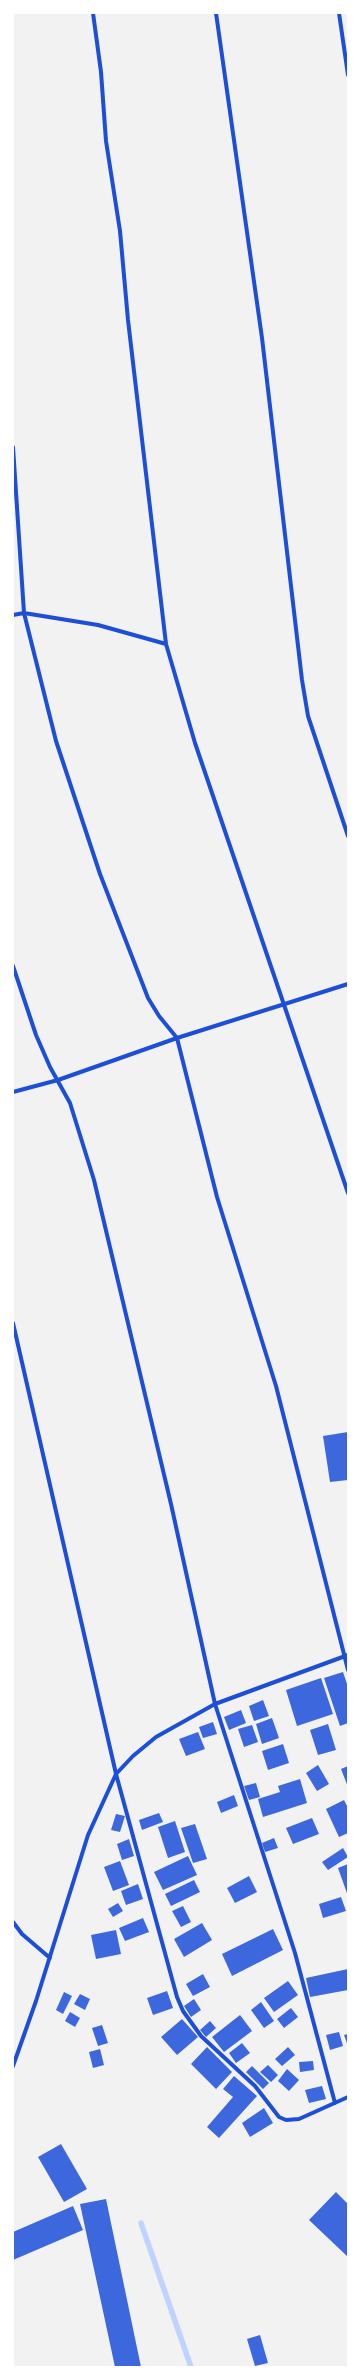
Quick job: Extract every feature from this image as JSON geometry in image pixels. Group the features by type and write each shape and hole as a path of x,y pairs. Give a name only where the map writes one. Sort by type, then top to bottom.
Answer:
{"street":[{"path":"93,13 102,72 106,141 120,231 128,320 166,644 195,743 348,1193"},
{"path":"216,13 262,338 302,680 308,716 348,836"},
{"path":"339,13 348,75"},
{"path":"13,448 24,613 56,741 100,874 148,998 159,1016 178,1038 217,1197 276,1386 346,1656 348,1670"},
{"path":"13,615 24,613 98,625 166,644"},
{"path":"13,966 36,1035 70,1103 78,1124 94,1180 169,1496 215,1704 294,1953 335,2103"},
{"path":"13,1092 58,1080 178,1038 348,984"},
{"path":"13,1323 116,1774 177,1997 183,2011 201,2036 254,2086 273,2112 286,2120 299,2118 348,2097"},
{"path":"13,2066 20,2041 36,2001 50,1958 88,1835 116,1774 133,1756 156,1737 215,1704 346,1656"},
{"path":"13,1922 22,1934 50,1958"}],"building":[{"path":"348,1432 348,1480 330,1482 323,1436"},
{"path":"343,1672 348,1687 348,1723 340,1726 324,1678"},
{"path":"321,1678 333,1714 297,1726 286,1690"},
{"path":"263,1700 269,1716 254,1721 249,1706"},
{"path":"241,1710 246,1723 229,1730 224,1717"},
{"path":"272,1718 279,1738 262,1744 256,1724"},
{"path":"213,1722 217,1734 203,1738 199,1727"},
{"path":"328,1724 336,1750 318,1755 310,1730"},
{"path":"252,1725 258,1742 244,1747 238,1729"},
{"path":"198,1732 205,1749 186,1756 179,1739"},
{"path":"283,1744 289,1763 268,1770 262,1751"},
{"path":"318,1765 329,1784 317,1791 306,1773"},
{"path":"348,1766 348,1787 341,1769"},
{"path":"300,1779 307,1803 263,1817 258,1799 280,1792 278,1786"},
{"path":"256,1783 260,1797 249,1800 244,1786"},
{"path":"234,1795 238,1806 221,1813 217,1802"},
{"path":"344,1800 348,1808 348,1833 339,1837 326,1809"},
{"path":"159,1813 163,1822 142,1830 139,1820"},
{"path":"116,1814 125,1816 120,1832 111,1830"},
{"path":"312,1818 319,1834 293,1844 286,1828"},
{"path":"175,1821 185,1852 168,1858 158,1827"},
{"path":"195,1824 207,1859 193,1863 181,1828"},
{"path":"274,1838 278,1848 265,1852 262,1843"},
{"path":"129,1839 134,1856 122,1860 117,1844"},
{"path":"343,1848 348,1857 328,1870 322,1862"},
{"path":"188,1856 197,1875 163,1890 154,1872"},
{"path":"120,1861 129,1885 113,1891 104,1867"},
{"path":"348,1864 348,1896 338,1868"},
{"path":"249,1876 257,1892 235,1903 227,1888"},
{"path":"194,1880 200,1892 171,1906 165,1894"},
{"path":"138,1884 143,1899 126,1905 121,1891"},
{"path":"341,1897 346,1911 323,1918 319,1904"},
{"path":"118,1903 123,1911 113,1917 108,1909"},
{"path":"183,1906 191,1922 181,1927 172,1911"},
{"path":"143,1918 149,1932 125,1941 119,1928"},
{"path":"202,1923 212,1940 184,1957 174,1939"},
{"path":"273,1929 283,1950 232,1976 222,1954"},
{"path":"116,1930 121,1954 96,1959 91,1935"},
{"path":"348,1969 348,1990 310,1997 306,1978"},
{"path":"203,1974 210,1987 193,1996 186,1984"},
{"path":"288,1981 298,1995 274,2012 264,1998"},
{"path":"167,1991 173,2008 153,2015 147,1998"},
{"path":"64,1992 72,1996 63,2014 56,2010"},
{"path":"80,1994 90,1999 85,2010 74,2004"},
{"path":"194,1999 201,2010 191,2017 184,2006"},
{"path":"261,2002 274,2021 264,2028 251,2010"},
{"path":"291,2008 298,2017 284,2028 277,2019"},
{"path":"70,2012 80,2018 75,2027 65,2021"},
{"path":"240,2015 252,2031 224,2052 212,2037"},
{"path":"182,2019 198,2037 177,2055 161,2037"},
{"path":"210,2021 216,2028 206,2037 200,2030"},
{"path":"102,2025 108,2043 98,2046 92,2028"},
{"path":"339,2032 343,2046 330,2050 326,2035"},
{"path":"348,2034 348,2046 344,2035"},
{"path":"242,2043 250,2053 236,2063 229,2053"},
{"path":"207,2047 232,2072 216,2089 191,2064"},
{"path":"288,2047 295,2055 282,2066 275,2059"},
{"path":"100,2049 104,2065 93,2068 89,2052"},
{"path":"313,2061 314,2070 300,2072 299,2062"},
{"path":"268,2065 278,2075 271,2082 260,2072"},
{"path":"252,2066 269,2083 263,2089 246,2072"},
{"path":"287,2069 299,2080 289,2091 278,2081"},
{"path":"234,2076 257,2096 219,2138 207,2127 233,2097 223,2089"},
{"path":"322,2086 326,2099 309,2103 305,2090"},
{"path":"264,2108 273,2123 250,2137 242,2123"},
{"path":"61,2144 87,2189 64,2202 38,2157"},
{"path":"336,2192 348,2204 348,2257 309,2220"},
{"path":"106,2199 141,2367 115,2367 80,2204"},
{"path":"73,2206 83,2230 13,2260 13,2232"},
{"path":"260,2335 268,2363 255,2366 247,2339"}],"waterway":[{"path":"141,2223 191,2367"}]}
